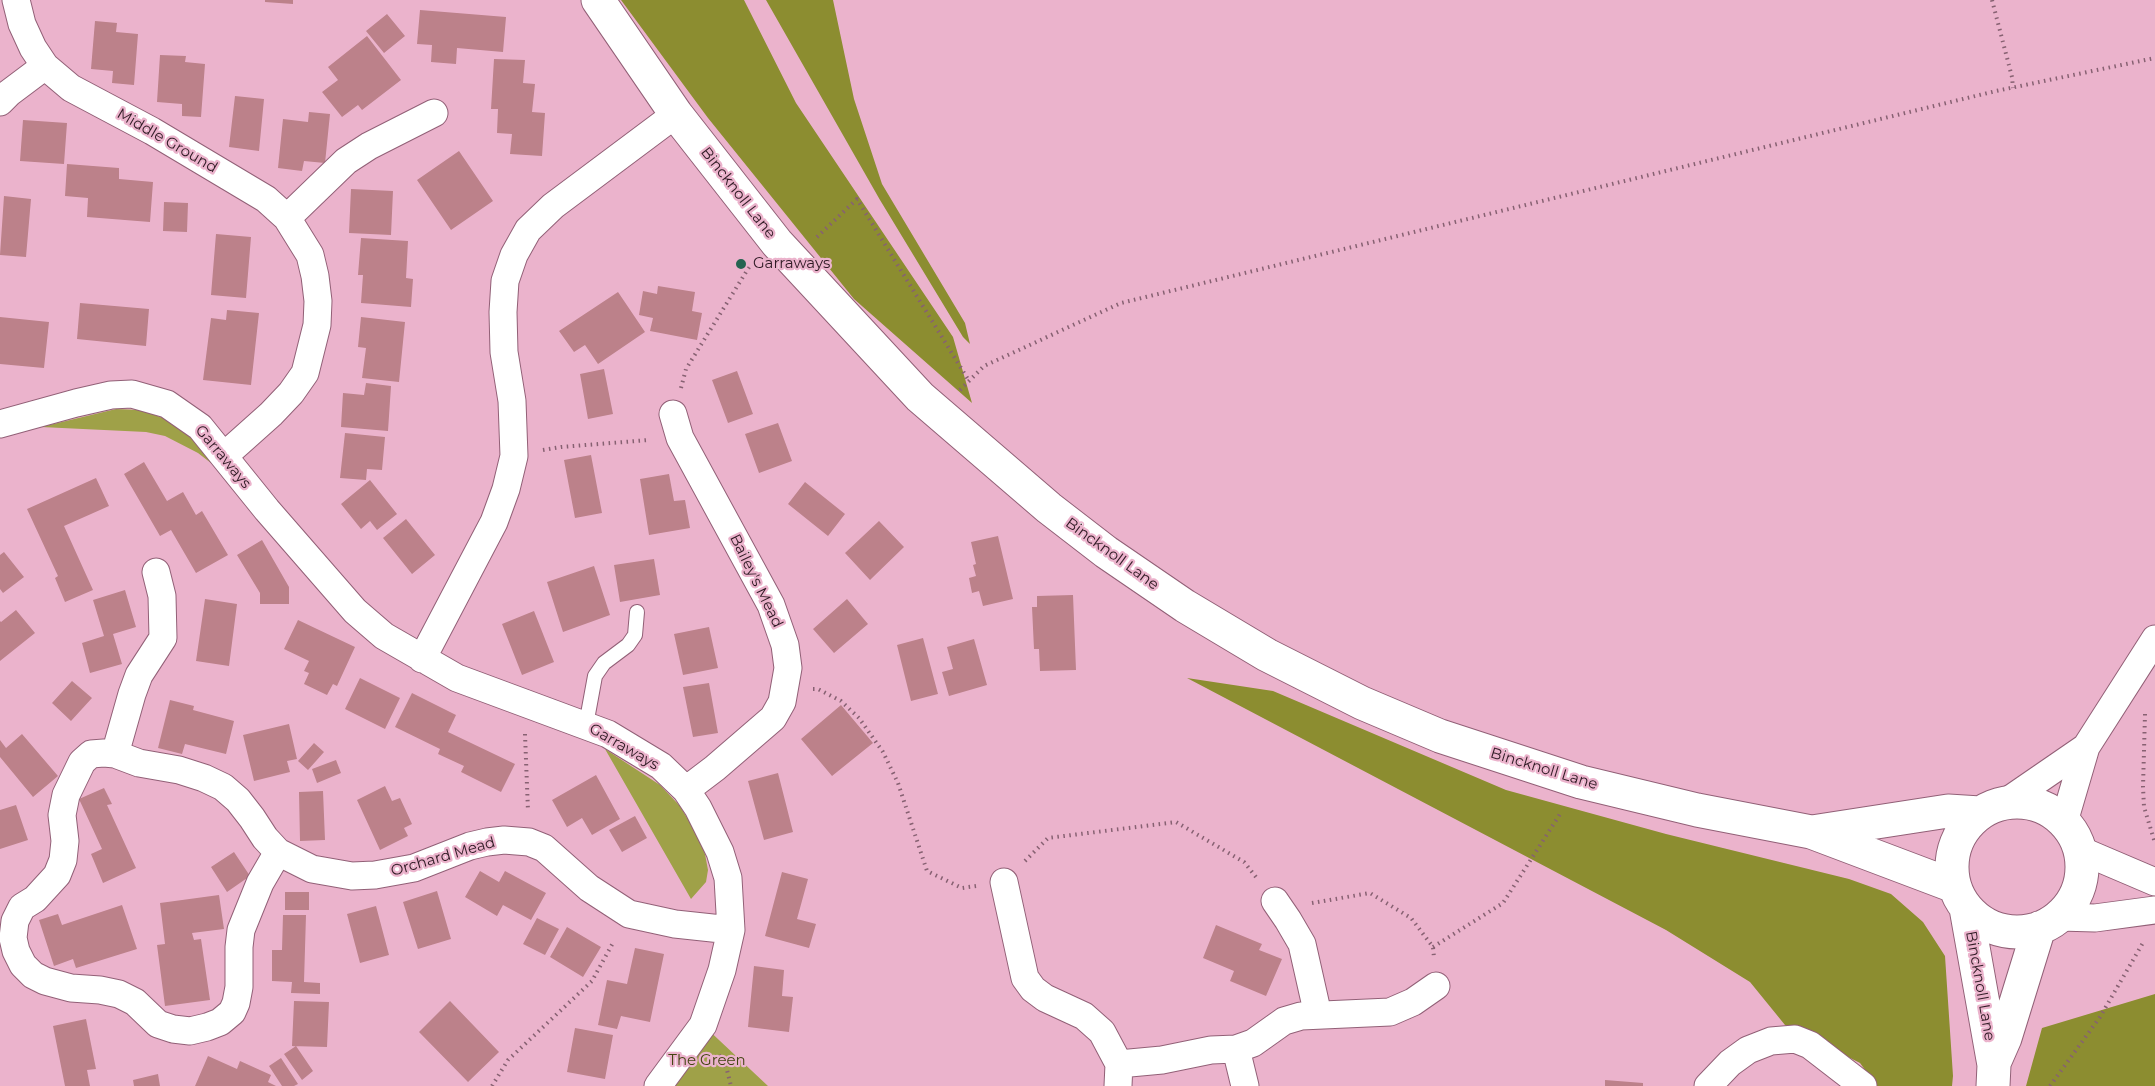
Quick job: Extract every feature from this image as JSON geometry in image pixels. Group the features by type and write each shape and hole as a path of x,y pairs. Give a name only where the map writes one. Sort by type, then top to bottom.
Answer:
{"street":[{"name":"Middle Ground","path":"16,0 29,40 45,66 71,88 152,131 266,199 287,218 310,255 318,301 317,325 305,373 291,393 271,414 224,456"},
{"name":"Bincknoll Lane","path":"598,0 676,114 785,252 920,397 1049,508 1185,606 1267,655 1362,704 1430,732 1581,782 1697,810 1811,832 1960,897 1993,1076"},
{"path":"0,102 45,66"},
{"path":"287,218 346,161 369,146 434,113"},
{"path":"422,659 494,522 506,489 514,456 512,401 504,352 503,312 505,281 514,255 528,230 553,206 676,114"},
{"name":"Garraways","path":"0,424 76,402 111,395 132,394 167,404 200,427 267,510 355,611 384,636 457,678 608,734 652,760 686,790 698,808 720,852 728,878 731,930 723,970 703,1025 658,1086"},
{"name":"Bailey's Mead","path":"677,426 771,605 785,645 788,668 782,702 773,718 686,790"},
{"path":"115,754 139,675 163,638 162,596 156,572"},
{"path":"2049,923 2070,904 2077,893 2082,867 2072,836 2086,747 2155,639"},
{"path":"2086,747 1970,821 1957,841 1953,853 1951,870 1960,897 1973,916 1995,929 2022,932 2049,923 2154,910"},
{"name":"Orchard Mead","path":"278,852 248,910 241,930 239,987 236,1003 232,1012 220,1022 207,1027 190,1030 173,1029 158,1024 135,1002 118,994 60,986 33,975 23,965 16,951 13,938 15,921 22,907 35,899 57,874 63,860 65,841 62,815 66,795 82,762 91,754 115,754 139,764 179,770 223,787 238,800 278,852 312,869 352,876 375,875 414,868 470,846 487,842 504,840 529,842 544,848 589,888 629,914 675,924 731,930"},
{"path":"1993,808 2026,802 2051,811 2072,836 2155,882"},
{"name":"Bincknoll Lane","path":"1811,832 1948,812 1993,808"},
{"path":"1004,882 1024,978 1045,998 1084,1016 1102,1032 1118,1075 1162,1060 1211,1050 1236,1049 1253,1043 1284,1021 1301,1016 1346,1016 1390,1012 1413,1002 1436,986"},
{"path":"1275,901 1302,944 1318,1015"},
{"name":"Bincknoll Lane","path":"1993,1076 2049,923"},
{"path":"1708,1086 1730,1063 1748,1050 1771,1041 1795,1039 1810,1045 1863,1086"},
{"path":"1236,1049 1245,1086"}],"lane":[{"path":"586,725 595,676 604,663 628,645 635,635 637,612"}],"path":[{"path":"1992,0 2013,88"},
{"path":"937,412 984,366 1120,303 2013,88 2155,58"},
{"path":"514,456 677,426 686,369 748,267 785,252 857,199 969,381"},
{"path":"785,688 818,689 841,700 859,718 883,752 898,783 927,871 962,888 1004,882 1048,838 1176,822 1244,862 1275,901 1307,904 1370,893 1411,918 1433,946 1436,986"},
{"path":"524,702 529,842"},
{"path":"2145,707 2144,807 2155,843"},
{"path":"1433,946 1503,903 1581,782"},
{"path":"2050,1086 2105,1008 2143,945 2154,910"},
{"path":"492,1086 507,1060 592,981 629,914"}],"green space":[{"path":"116,409 141,410 163,418 201,447 220,470 198,453 165,436 146,432 41,427"},
{"path":"605,749 660,785 680,806 699,838 708,870 706,882 691,899"},
{"name":"The Green","path":"703,1025 768,1086 658,1086"}],"shaded area":[{"path":"621,0 744,0 796,103 953,337 972,403 854,299 708,118"},
{"path":"766,0 833,0 854,99 882,184 965,323 970,344 963,337 880,200"},
{"path":"1187,678 1273,691 1506,790 1666,834 1849,879 1891,894 1923,922 1945,956 1952,1086 1877,1086 1860,1063 1785,1025 1750,982 1666,930"},
{"path":"2155,994 2155,1086 2026,1086 2042,1028"}],"building":[{"path":"265,0 293,0 293,4 265,2"},
{"path":"420,10 506,17 503,52 457,48 456,64 431,62 432,45 417,44"},
{"path":"387,14 405,36 384,53 366,31"},
{"path":"95,21 117,23 116,32 138,34 134,85 112,83 113,71 91,69"},
{"path":"367,36 401,80 362,110 358,105 342,117 322,92 338,80 328,67"},
{"path":"160,55 186,56 185,62 205,64 201,117 182,116 182,104 157,102"},
{"path":"494,59 525,60 523,83 535,84 532,112 545,113 542,156 510,154 512,134 497,133 498,109 491,109"},
{"path":"235,96 264,99 259,151 229,147"},
{"path":"309,112 330,114 325,163 304,161 302,171 278,168 283,119 308,122"},
{"path":"23,120 67,123 64,164 20,161"},
{"path":"459,151 493,201 451,230 417,180"},
{"path":"67,164 119,168 119,179 153,182 150,222 87,217 88,198 65,196"},
{"path":"351,189 393,191 391,235 349,233"},
{"path":"4,196 31,199 26,257 0,255"},
{"path":"164,202 188,203 187,232 163,231"},
{"path":"216,234 251,237 246,298 211,295"},
{"path":"361,238 408,241 406,278 413,279 411,307 361,303 363,275 358,275"},
{"path":"658,286 695,292 692,311 702,313 697,340 650,331 653,318 639,315 643,291 657,294"},
{"path":"618,292 645,332 598,364 585,345 574,352 559,331"},
{"path":"80,303 149,309 146,346 77,339"},
{"path":"227,310 259,313 251,385 203,380 211,318 226,320"},
{"path":"0,317 49,322 44,368 0,364"},
{"path":"361,317 405,322 399,382 362,378 366,348 358,347"},
{"path":"604,369 613,414 588,419 580,374"},
{"path":"737,371 753,414 728,423 712,380"},
{"path":"366,383 391,386 388,431 341,427 343,393 364,395"},
{"path":"778,423 792,461 759,473 745,434"},
{"path":"345,433 385,437 382,470 367,469 366,480 340,478"},
{"path":"591,455 602,513 575,518 564,460"},
{"path":"144,462 167,501 183,492 196,515 202,511 228,555 196,573 171,530 160,536 124,474"},
{"path":"669,474 674,501 685,500 690,528 649,535 640,479"},
{"path":"96,478 109,506 64,526 93,590 65,602 55,578 58,576 27,509"},
{"path":"370,480 397,514 377,530 370,521 361,529 341,504"},
{"path":"805,482 845,514 828,536 788,504"},
{"path":"406,519 435,555 412,574 383,538"},
{"path":"879,521 904,547 870,580 845,553"},
{"path":"998,536 1013,599 983,606 979,591 972,593 969,578 976,576 971,542"},
{"path":"262,540 289,587 289,604 260,604 260,593 237,555"},
{"path":"4,552 24,577 3,593 0,589 0,555"},
{"path":"654,559 660,595 620,602 614,565"},
{"path":"594,566 610,615 563,632 547,582"},
{"path":"125,590 136,627 113,634 122,664 90,673 82,643 104,636 93,600"},
{"path":"1073,595 1076,670 1040,671 1039,649 1034,649 1032,607 1037,607 1037,596"},
{"path":"205,599 237,604 229,666 196,661"},
{"path":"847,599 868,624 834,653 813,629"},
{"path":"16,610 35,633 0,661 0,621"},
{"path":"534,611 554,662 522,675 502,624"},
{"path":"298,620 355,647 337,686 333,684 327,695 304,684 309,673 304,671 309,661 284,649"},
{"path":"709,627 718,668 683,675 674,634"},
{"path":"923,638 938,694 911,701 897,645"},
{"path":"974,639 987,685 949,696 942,672 953,669 947,647"},
{"path":"360,678 400,698 385,729 345,709"},
{"path":"72,681 92,698 71,721 52,703"},
{"path":"709,683 718,733 693,737 683,687"},
{"path":"412,693 456,715 448,732 515,764 501,792 461,772 464,766 438,754 440,749 395,727"},
{"path":"170,700 194,706 193,710 234,721 226,754 185,744 182,754 158,748"},
{"path":"841,705 873,743 832,776 801,739"},
{"path":"289,724 297,759 287,761 290,772 254,781 243,735"},
{"path":"22,734 58,776 33,797 0,757 0,740 6,748"},
{"path":"314,743 324,752 308,770 298,761"},
{"path":"336,760 341,773 317,783 312,769"},
{"path":"778,773 793,832 764,840 748,781"},
{"path":"596,775 620,819 592,835 582,818 567,827 552,800"},
{"path":"385,786 392,801 400,798 412,824 404,828 408,836 380,850 357,800"},
{"path":"104,788 112,804 107,805 136,868 103,883 91,854 102,849 79,799"},
{"path":"323,791 325,840 300,841 299,792"},
{"path":"16,805 28,840 0,849 0,810"},
{"path":"635,816 647,838 622,852 609,830"},
{"path":"234,852 250,876 227,892 211,867"},
{"path":"480,871 499,882 505,871 546,893 531,920 503,905 497,916 465,897"},
{"path":"782,872 808,879 797,919 816,924 809,948 765,936"},
{"path":"437,891 451,939 418,949 403,902"},
{"path":"285,892 309,892 309,910 285,910"},
{"path":"219,895 224,929 192,933 194,940 201,939 210,1000 165,1006 157,945 165,944 160,903"},
{"path":"122,905 137,949 76,968 73,959 54,966 39,920 58,914 62,925"},
{"path":"376,906 389,955 360,963 347,914"},
{"path":"283,915 306,915 304,982 320,983 320,994 291,993 292,982 272,981 272,950 282,950"},
{"path":"537,918 559,929 545,955 523,944"},
{"path":"1216,925 1262,944 1259,950 1282,959 1266,996 1230,981 1234,971 1203,958"},
{"path":"567,927 601,947 583,977 550,957"},
{"path":"635,948 664,954 650,1022 621,1016 617,1029 598,1025 607,980 627,984"},
{"path":"754,966 784,970 782,996 793,997 789,1032 748,1027"},
{"path":"294,1001 329,1002 327,1047 292,1046"},
{"path":"450,1001 499,1052 468,1082 419,1032"},
{"path":"86,1019 96,1069 87,1070 90,1086 65,1086 53,1026"},
{"path":"575,1028 613,1035 605,1079 567,1072"},
{"path":"296,1046 313,1071 302,1080 284,1054"},
{"path":"208,1056 237,1069 240,1061 271,1075 268,1082 276,1086 195,1086"},
{"path":"281,1058 298,1084 282,1086 269,1066"},
{"path":"158,1074 160,1086 134,1086 133,1080"},
{"path":"1605,1080 1643,1083 1643,1086 1605,1086"}],"place":[{"name":"Garraways","path":"741,264"}]}
